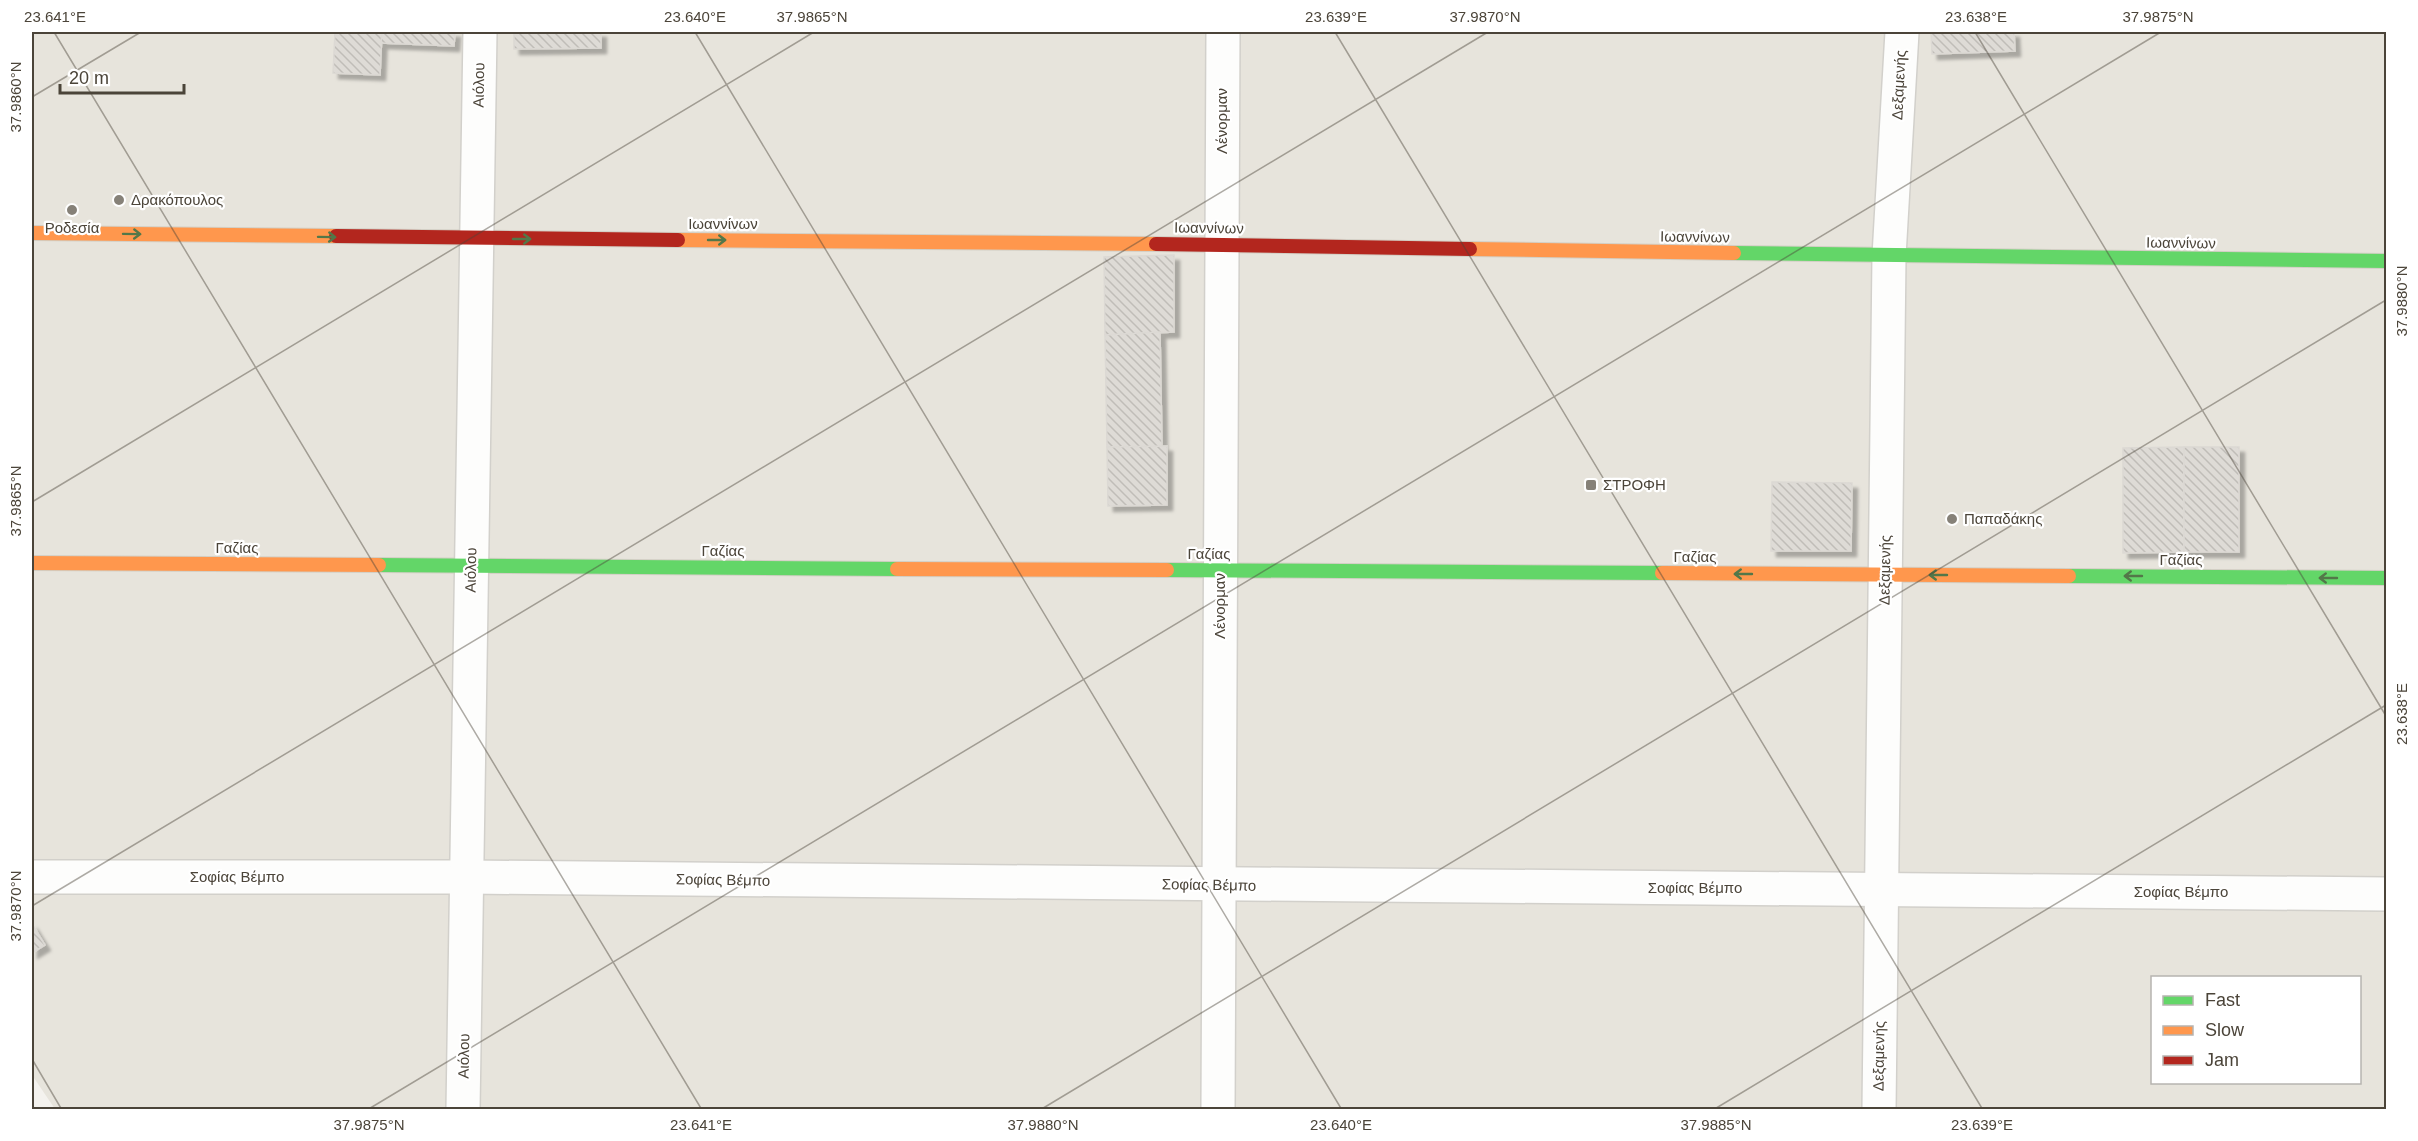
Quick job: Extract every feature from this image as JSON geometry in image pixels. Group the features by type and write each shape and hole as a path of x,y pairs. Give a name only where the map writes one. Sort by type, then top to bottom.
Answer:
{"street":[{"name":"Αιόλου","path":"463,1110 480,32"},
{"name":"Λένορμαν","path":"1218,1110 1223,32"},
{"name":"Δεξαμενής","path":"1879,1110 1889,256 1902,32"},
{"name":"Ιωαννίνων","path":"32,233 1222,245 1889,256 2386,261"},
{"name":"Γαζίας","path":"32,563 2386,578"},
{"name":"Σοφίας Βέμπο","path":"32,877 467,877 2386,894"}],"shaded area":[{"path":"32,32 2386,32 2386,1109 55,1109 32,1075"}],"building":[{"path":"335,32 382,32 380,75 333,73"},
{"path":"382,32 455,32 454,46 381,43"},
{"path":"514,32 601,32 601,48 514,49"},
{"path":"1931,32 2014,32 2015,51 1932,54"},
{"path":"1174,255 1174,332 1105,335 1104,257"},
{"path":"1160,332 1162,447 1107,447 1105,335"},
{"path":"1167,446 1167,505 1108,506 1107,447"},
{"path":"2184,447 2184,552 2123,553 2123,448"},
{"path":"2184,447 2239,447 2239,552 2184,552"},
{"path":"1772,482 1852,483 1851,551 1771,551"},
{"path":"32,924 45,945 32,953"}],"traffic: fast":[{"path":"1734,253 2386,261"},
{"path":"379,565 897,569"},
{"path":"1167,570 1662,573"},
{"path":"2069,576 2386,578"}],"traffic: slow":[{"path":"32,233 336,236"},
{"path":"678,240 1156,244"},
{"path":"1470,249 1734,253"},
{"path":"32,563 379,565"},
{"path":"897,569 1167,570"},
{"path":"1662,573 2069,576"}],"traffic: jam":[{"path":"336,236 678,240"},
{"path":"1156,244 1470,249"}],"place":[{"name":"Δρακόπουλος","path":"119,200"},
{"name":"Ροδεσία","path":"72,210"},
{"name":"ΣΤΡΟΦΗ","path":"1591,485"},
{"name":"Παπαδάκης","path":"1952,519"}]}
